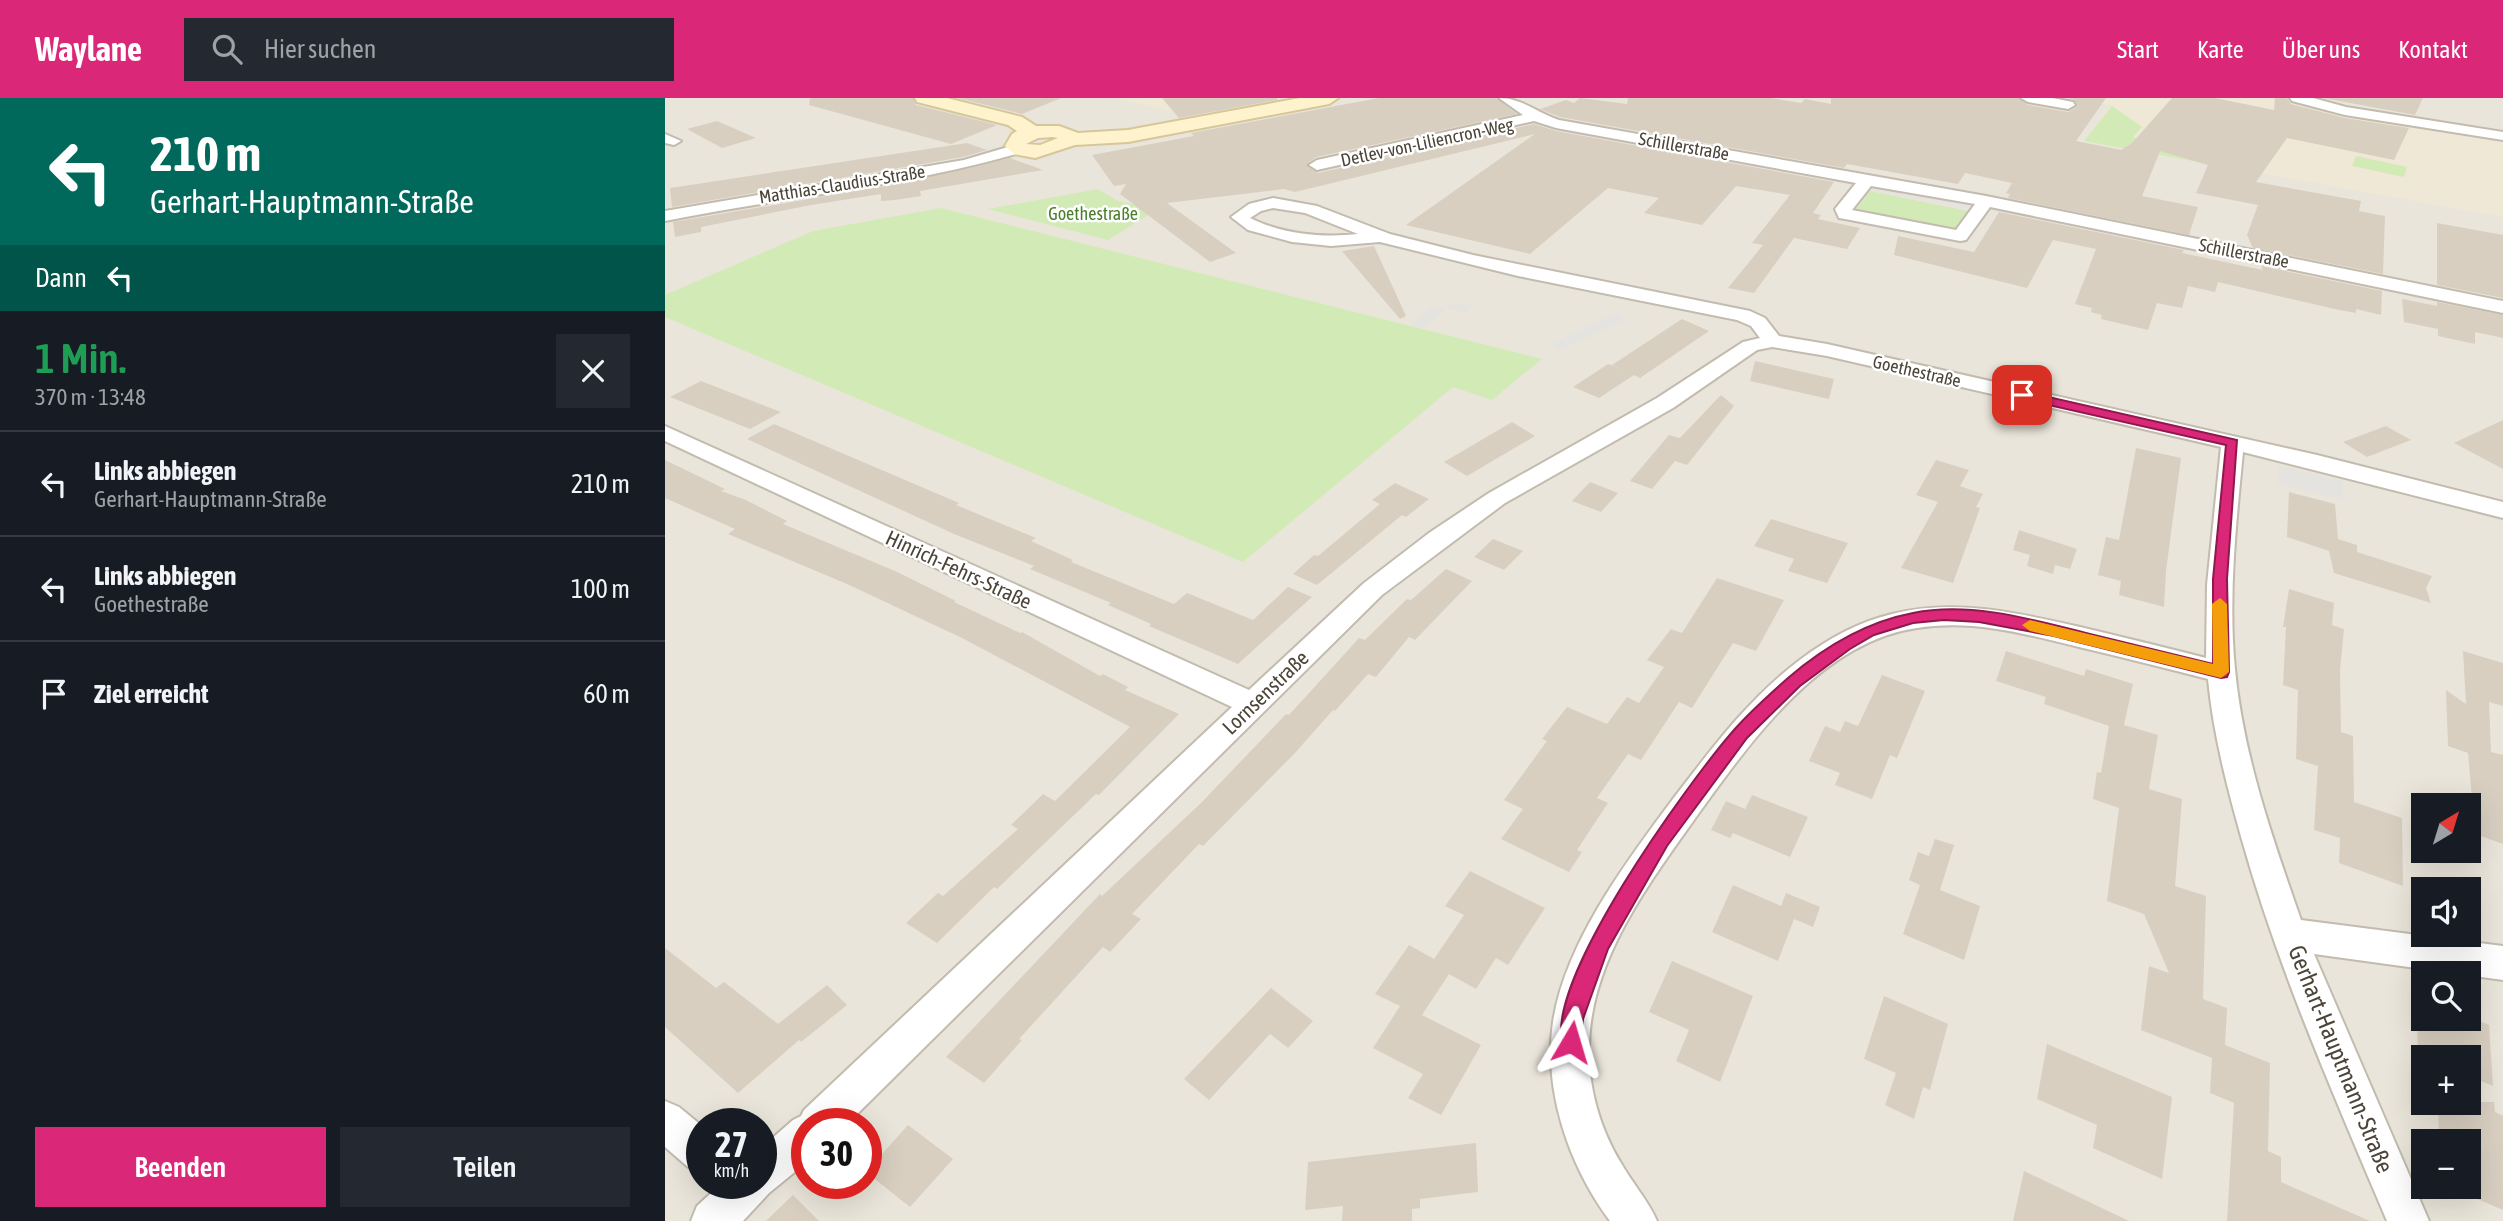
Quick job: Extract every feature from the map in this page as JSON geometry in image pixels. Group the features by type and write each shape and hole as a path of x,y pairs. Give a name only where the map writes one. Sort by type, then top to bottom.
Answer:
{"street":[{"path":"924,98 1015,121 1033,133 1015,142 1018,149"},
{"name":"Matthias-Claudius-Straße","path":"665,216 965,164 1018,149 1052,149 1070,140 1125,136 1329,98"},
{"name":"Schillerstraße","path":"1506,98 1535,117 1569,126 1986,201 2503,307"},
{"path":"2030,98 2063,102"},
{"path":"2297,98 2345,111 2503,136"},
{"name":"Detlev-von-Liliencron-Weg","path":"1317,165 1535,117"},
{"name":"Matthias-Claudius-Straße","path":"1033,133 1062,131 1071,136 1070,140"},
{"path":"1868,179 1843,209 1845,214 1960,236 1986,201"},
{"path":"1380,237 1318,240 1258,228 1246,224 1239,217 1267,206 1286,203 1380,237 1510,270 1743,315 1758,322 1772,341"},
{"name":"Goethestraße","path":"1772,341 1827,350 2233,443 2503,510"},
{"name":"Lornsenstraße","path":"835,1108 1373,589 1470,515 1665,403 1750,346 1772,341"},
{"name":"Hinrich-Fehrs-Straße","path":"667,436 1252,704"},
{"name":"Gerhart-Hauptmann-Straße","path":"2233,443 2220,579 2221,672 2240,775 2265,865 2323,1029 2409,1221"},
{"path":"1636,1221 1607,1181 1583,1130 1573,1091 1572,1019 1600,944 1642,869 1717,764 1765,709 1821,660 1868,631 1913,618 1944,615 2015,622 2221,672"},
{"name":"Gerhart-Hauptmann-Straße","path":"2290,935 2503,963"},
{"path":"665,1121 686,1139"},
{"path":"777,1159 791,1148"},
{"path":"712,1221 733,1199"}],"shaded area":[{"path":"665,98 2503,98 2503,1221 665,1221"},
{"path":"1116,98 1298,98 1200,118"},
{"path":"2071,98 2288,98 2322,108 2503,138 2503,217 2084,141 2111,106"},
{"path":"1874,184 1970,202 1967,209 1870,190"},
{"path":"1452,304 1474,305 1465,313 1446,309"},
{"path":"1432,306 1446,309 1424,328 1410,324"},
{"path":"1617,313 1628,319 1560,350 1549,344"},
{"path":"2279,466 2343,481 2343,500 2278,484"}],"green space":[{"path":"2112,106 2142,127 2133,137 2138,139 2132,144 2242,170 2084,141"},
{"path":"2356,156 2407,167 2404,177 2352,166"},
{"name":"Goethestraße","path":"1098,189 1118,201 1158,209 1108,240 988,209"},
{"path":"1870,191 1968,211 1956,229 1944,232 1860,215 1856,209"},
{"path":"941,208 1542,359 1492,400 1453,387 1243,562 665,317 665,295 813,231"}],"building":[{"path":"810,98 913,98 916,105 997,125 951,144 809,105"},
{"path":"958,98 1061,98 1022,114"},
{"path":"1162,98 1277,98 1277,100 1179,118"},
{"path":"1379,98 1496,98 1517,114 1316,157 1308,163 1308,167 1318,173 1534,124 1556,131 1834,182 1813,213 1821,215 1818,219 1860,228 1847,249 1794,238 1754,293 1728,288 1763,245 1752,243 1790,195 1736,186 1702,225 1644,213 1659,198 1608,188 1530,254 1406,225 1535,134 1295,192 1284,189 1167,203 1236,253 1210,262 1120,194 1126,184 1114,186 1092,155 1194,136 1191,133"},
{"path":"1580,98 1627,104 1628,98 1771,98 1801,103 1805,99 1831,104 1831,98 2019,98 2028,105 2068,112 2078,106 2073,99 2066,98 2106,98 2076,141 2121,150 2132,143 2172,98 2215,98 2274,110 2275,98 2287,98 2291,104 2345,118 2409,128 2394,160 2287,138 2256,182 2361,201 2359,211 2385,216 2383,274 2253,248 2247,235 2258,205 2196,193 2208,165 2160,151 2142,196 2198,207 2189,235 2008,198 2010,194 2006,193 2012,183 1965,173 1958,184 1847,164 1844,168 1560,117 1540,109 1566,100 1574,103"},
{"path":"2323,98 2423,98 2415,115"},
{"path":"717,121 756,138 722,148 687,129"},
{"path":"967,143 987,150 963,157 672,207 670,188"},
{"path":"1010,158 1043,170 920,191 921,196 895,200 881,201 881,194 811,205 701,227 701,232 675,237 673,222 891,185"},
{"path":"1999,212 2184,250 2182,253 2263,270 2261,266 2382,291 2381,315 2356,309 2356,313 2339,310 2218,282 2215,292 2188,286 2182,308 2157,303 2148,330 2101,319 2102,315 2091,312 2092,308 2075,304 2096,249 2053,240 2027,288 1894,255 1898,236 1974,252"},
{"path":"2437,223 2503,235 2503,298 2437,285"},
{"path":"1374,246 1406,316 1400,319 1342,251"},
{"path":"2402,299 2437,306 2437,302 2503,315 2503,338 2475,332 2475,344 2438,336 2438,329 2404,322"},
{"path":"1682,319 1709,331 1640,378 1634,375 1599,398 1573,387 1608,364 1622,369 1612,365"},
{"path":"1755,361 1834,379 1829,399 1750,381"},
{"path":"701,381 781,412 750,429 670,397"},
{"path":"1721,395 1734,406 1687,465 1675,461 1652,489 1630,481 1669,435 1680,438"},
{"path":"2503,420 2503,469 2454,443"},
{"path":"1512,422 1535,436 1467,476 1444,462"},
{"path":"774,424 1036,538 1031,541 1073,560 1071,562 1174,604 1187,593 1253,620 1288,587 1312,597 1238,664 1149,626 1151,624 1108,605 1111,603 1030,569 1034,566 954,534 747,439"},
{"path":"2386,426 2411,440 2367,457 2343,442"},
{"path":"2136,448 2181,458 2164,607 2119,595 2121,581 2098,575 2106,537 2119,540"},
{"path":"665,460 725,489 721,491 746,500 787,521 783,524 895,571 956,601 954,602 1022,632 1100,676 1103,674 1128,687 1125,690 1179,714 1099,795 1096,794 997,889 994,887 937,943 906,923 938,893 943,896 1018,829 1011,825 1043,794 1055,801 1130,727 962,638 847,584 728,534 735,529 665,498"},
{"path":"1936,460 1969,470 1960,486 1983,494 1976,507 1980,508 1953,583 1901,568 1938,502 1916,495"},
{"path":"1590,482 1618,493 1601,512 1572,501"},
{"path":"1395,483 1429,499 1406,517 1402,515 1317,585 1293,574 1380,504 1372,500"},
{"path":"2289,492 2335,504 2338,539 2357,545 2357,552 2432,576 2426,588 2431,603 2334,573 2329,551 2287,537"},
{"path":"1771,519 1848,543 1827,583 1788,571 1794,559 1754,546"},
{"path":"2019,530 2077,549 2070,569 2055,565 2053,574 2027,566 2030,555 2013,550"},
{"path":"1493,539 1523,551 1504,570 1474,557"},
{"path":"1446,569 1472,581 1415,640 1409,637 1376,677 1368,674 1203,846 1199,844 1132,914 1141,919 1110,952 1103,947 1019,1039 1022,1040 984,1083 946,1057 1100,894 1102,896 1201,803 1286,714 1289,715 1359,638 1365,640 1407,599 1411,600"},
{"path":"1717,578 1784,600 1756,651 1733,643 1692,708 1679,702 1641,760 1628,754 1597,798 1608,803 1577,850 1582,852 1569,872 1501,839 1523,809 1504,800 1547,741 1542,739 1567,707 1607,724 1627,697 1639,703 1664,667 1647,660 1671,629 1682,633"},
{"path":"2289,589 2334,603 2332,625 2344,629 2340,670 2341,732 2353,736 2354,802 2402,818 2403,886 2339,863 2340,838 2314,830 2318,766 2296,759 2298,690 2283,685 2286,627 2283,627"},
{"path":"2006,651 2084,676 2086,669 2133,684 2124,725 2158,735 2149,789 2182,799 2175,886 2206,896 2203,999 2227,1008 2225,1045 2270,1063 2268,1151 2281,1157 2281,1182 2370,1221 2227,1221 2234,1103 2210,1093 2212,1058 2141,1030 2149,966 2169,973 2144,914 2107,901 2119,808 2093,799 2097,772 2101,773 2109,726 2044,704 2046,697 1996,681"},
{"path":"2463,651 2503,663 2503,706 2489,702 2491,752 2503,755 2503,844 2481,836 2481,793 2471,793 2468,753 2448,746 2446,690 2466,704"},
{"path":"1882,675 1925,691 1897,758 1890,755 1872,799 1835,785 1840,773 1809,761 1825,726 1840,732 1845,721 1858,726"},
{"path":"1752,795 1808,817 1790,857 1733,833 1730,838 1711,830 1726,801 1745,809"},
{"path":"1935,839 1954,845 1940,890 1980,906 1964,960 1903,934 1920,885 1909,880 1918,852 1929,856"},
{"path":"1470,871 1545,908 1508,965 1496,958 1476,989 1449,974 1422,1015 1481,1045 1441,1115 1408,1098 1423,1074 1373,1048 1400,1006 1375,994 1409,945 1434,959 1464,915 1445,906"},
{"path":"1733,885 1781,906 1786,893 1820,907 1813,927 1794,919 1778,961 1712,932"},
{"path":"665,948 716,988 724,982 778,1024 827,985 847,1005 801,1042 799,1040 738,1093 665,1027"},
{"path":"1672,961 1753,996 1720,1082 1676,1061 1689,1030 1649,1012"},
{"path":"1271,988 1313,1021 1288,1048 1270,1034 1209,1100 1184,1079"},
{"path":"1884,996 1948,1024 1930,1090 1923,1087 1914,1119 1885,1105 1896,1073 1864,1059"},
{"path":"2481,1022 2489,1025 2493,1086 2481,1081 2481,1045 2418,1045 2417,1031 2481,1031"},
{"path":"2047,1044 2172,1097 2162,1179 2093,1148 2097,1125 2037,1099"},
{"path":"2481,1102 2494,1102 2495,1112 2503,1116 2503,1210 2477,1199 2481,1199 2481,1129 2439,1129 2438,1115 2481,1115"},
{"path":"908,1125 953,1159 910,1207 882,1185 882,1154"},
{"path":"1476,1143 1478,1192 1420,1199 1420,1208 1412,1209 1412,1221 1342,1221 1343,1206 1305,1210 1308,1162"},
{"path":"2024,1171 2129,1221 2013,1221"},
{"path":"791,1197 797,1199 819,1221 766,1221"}],"slow traffic":[{"path":"2030,625 2221,672 2220,604"}],"route":[{"path":"1571,1042 1572,1019 1600,944 1660,841 1741,733 1821,660 1868,631 1913,618 1979,616 2120,646 2221,672 2220,579 2233,443 2022,395"}]}
